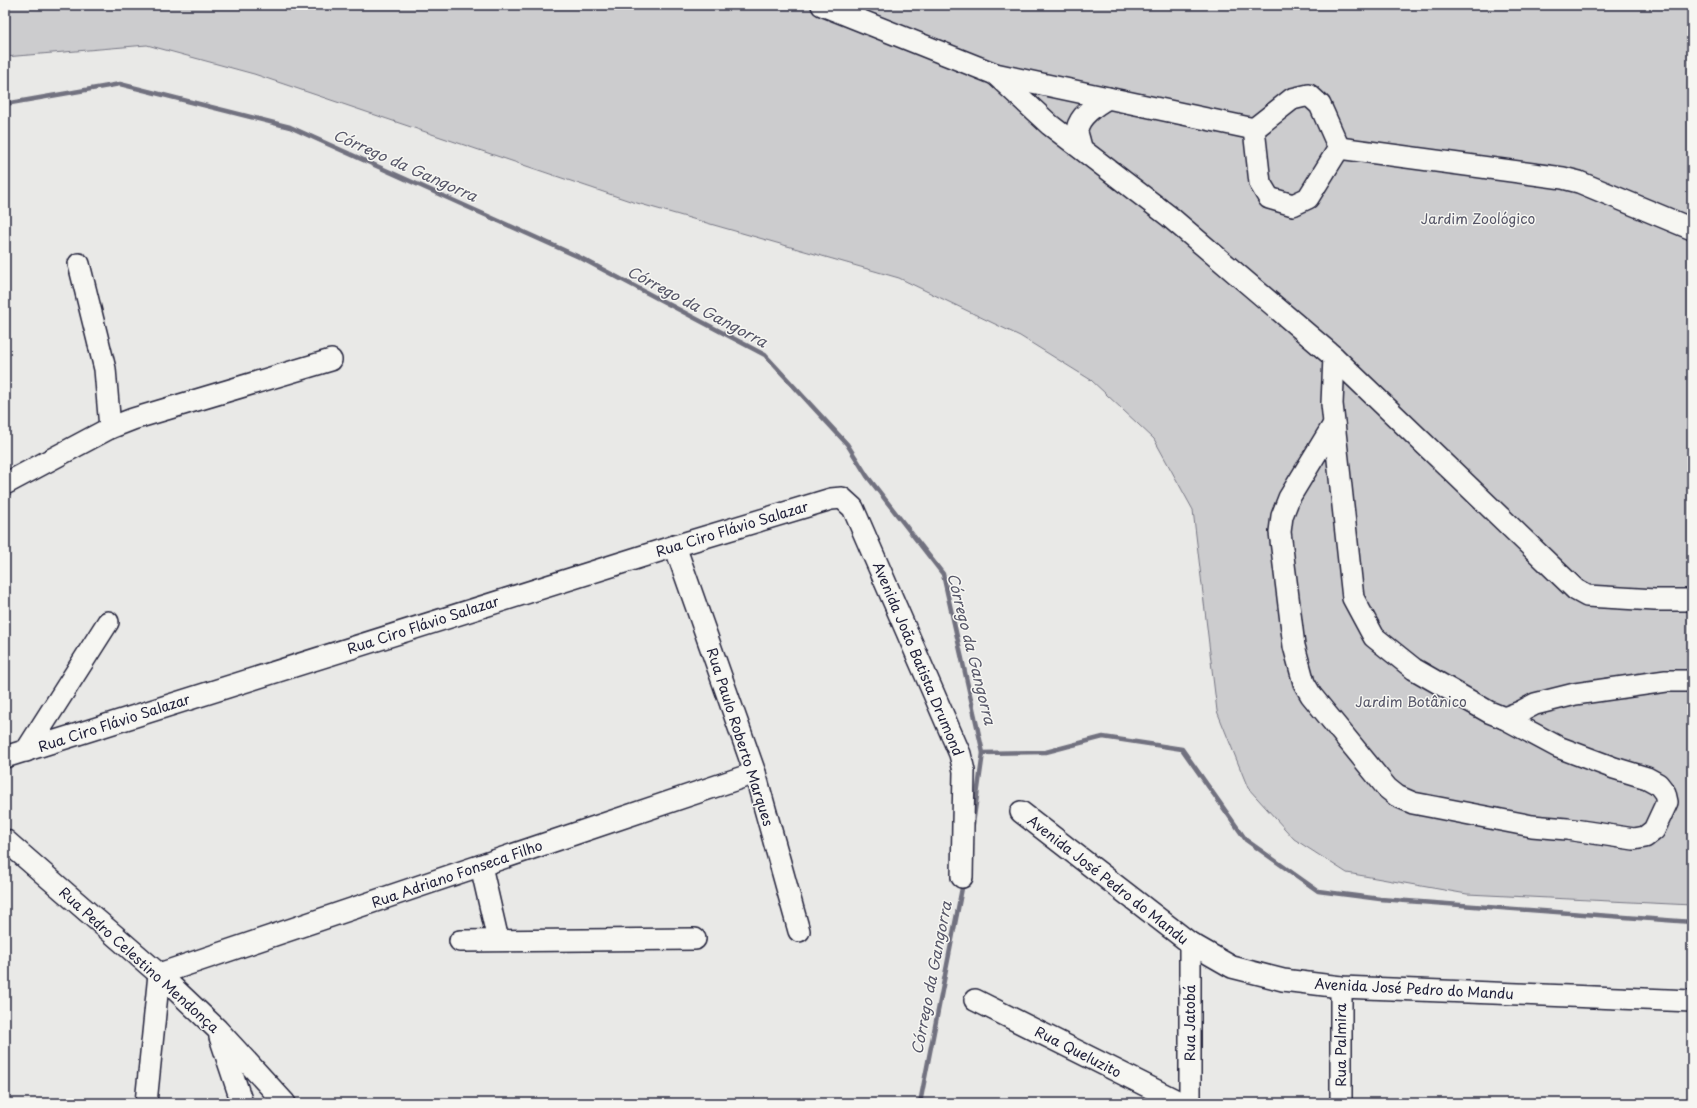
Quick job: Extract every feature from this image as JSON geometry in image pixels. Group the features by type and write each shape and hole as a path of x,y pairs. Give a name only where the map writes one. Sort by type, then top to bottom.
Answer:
{"street":[{"path":"822,5 995,74 1254,129"},
{"path":"995,74 1050,125 1170,217 1334,357 1576,590 1587,596 1655,600 1692,600"},
{"path":"1254,129 1292,99 1308,96 1320,105 1339,148"},
{"path":"1081,148 1077,130 1082,120 1093,106 1108,98"},
{"path":"1254,129 1260,183 1269,198 1293,205 1308,198 1339,148"},
{"path":"1339,148 1563,178 1579,182 1692,229"},
{"path":"79,264 105,369 110,428"},
{"path":"1334,357 1332,404 1353,598 1374,637 1414,669 1489,712 1504,718 1558,747 1614,768 1647,778 1658,784 1665,793 1667,802 1654,830 1645,836 1634,839 1567,829 1532,826 1413,803 1398,796 1387,788 1310,695 1304,683 1294,646 1280,532 1282,516 1290,498 1334,424"},
{"path":"5,484 110,428 133,419 331,360"},
{"name":"Rua Ciro Flávio Salazar","path":"5,757 675,546 831,499 842,498"},
{"name":"Avenida João Batista Drumond","path":"842,498 853,508 960,754 964,771 962,877"},
{"name":"Rua Paulo Roberto Marques","path":"675,546 755,773 799,931"},
{"path":"26,751 108,622"},
{"path":"1504,718 1536,704 1575,694 1666,681 1692,681"},
{"name":"Rua Adriano Fonseca Filho","path":"159,974 755,773"},
{"name":"Avenida José Pedro do Mandu","path":"1021,812 1190,943 1232,967 1283,980 1341,987 1692,1002"},
{"name":"Rua Pedro Celestino Mendonça","path":"5,840 159,974 217,1029 285,1103"},
{"path":"480,866 497,932"},
{"path":"460,941 497,932 695,938"},
{"name":"Rua Jatobá","path":"1190,943 1190,1103"},
{"path":"146,1103 159,974"},
{"name":"Rua Palmira","path":"1341,987 1341,1103"},
{"name":"Rua Queluzito","path":"975,1000 1180,1103"},
{"path":"217,1029 242,1103"}],"green space":[{"path":"5,5 1692,5 1692,905 1467,894 1347,873 1294,839 1248,788 1217,711 1193,510 1154,439 1091,380 1020,336 899,278 630,201 254,74 147,45 5,57"}],"waterway":[{"name":"Córrego da Gangorra","path":"5,104 120,84 290,127 579,257 765,355 847,444 867,476 943,574 983,753 973,824"},
{"path":"983,753 1046,752 1103,737 1182,749 1246,840 1318,891 1380,899 1692,922"},
{"name":"Córrego da Gangorra","path":"920,1103 963,883"}],"park label":[{"name":"Jardim Zoológico","path":"1478,219"},
{"name":"Jardim Botânico","path":"1411,702"}]}
